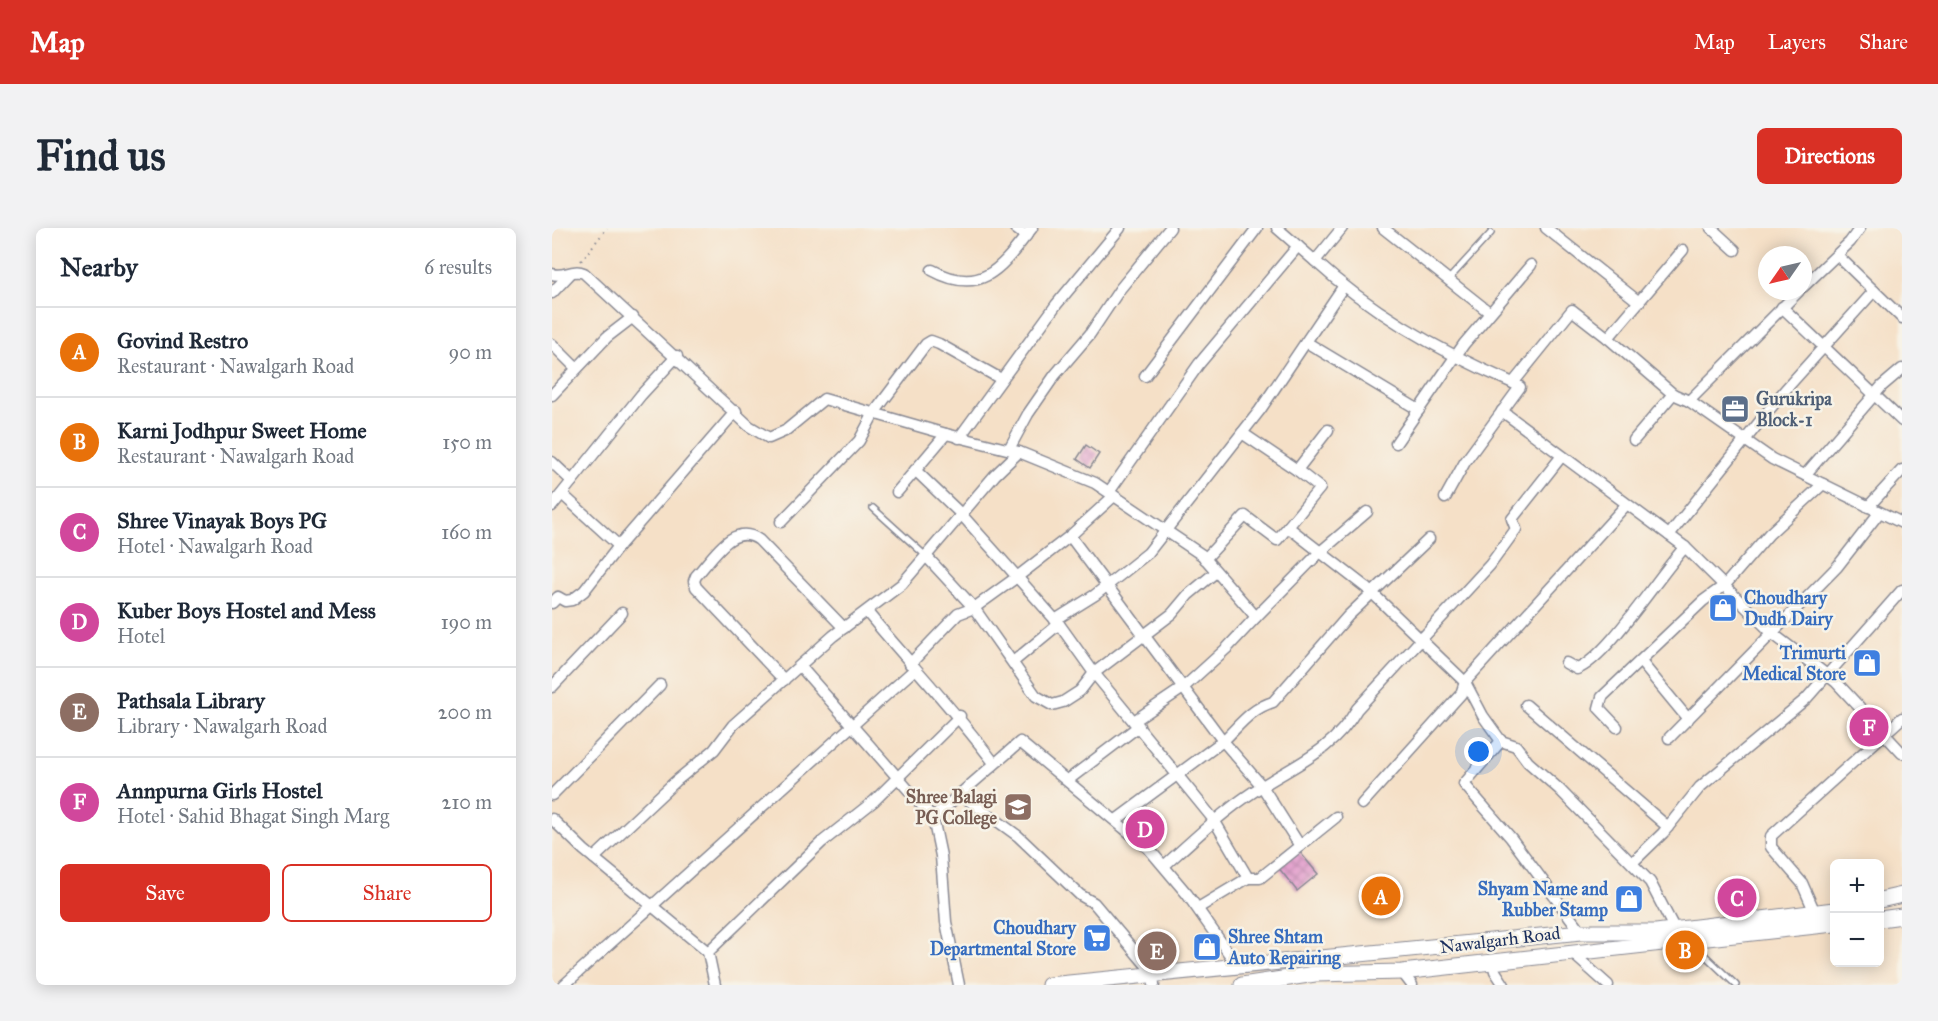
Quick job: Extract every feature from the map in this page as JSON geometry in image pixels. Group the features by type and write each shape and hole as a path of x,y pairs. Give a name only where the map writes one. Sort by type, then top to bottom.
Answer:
{"street":[{"path":"932,270 946,277 968,281 982,279 996,272 1029,232 1015,228"},
{"path":"959,438 1056,304 1119,228"},
{"path":"594,858 676,781 714,750 733,725 844,628 902,584 1014,451 1028,414 1055,375 1170,228"},
{"path":"1145,376 1257,228"},
{"path":"1276,228 1343,287 1384,315 1455,358 1520,387 1465,462 1445,498"},
{"path":"1315,261 1342,228"},
{"path":"1383,228 1489,312"},
{"path":"1547,228 1639,302"},
{"path":"1710,228 1735,250"},
{"path":"1812,279 1837,255 1860,228"},
{"path":"564,985 853,723 912,666 958,614 974,608 1070,536 1112,494 1199,364 1298,246"},
{"path":"1608,338 1683,250"},
{"path":"1837,255 1902,318"},
{"path":"1396,443 1489,312 1531,265"},
{"path":"552,293 574,270"},
{"path":"552,274 561,275 574,270 584,273 677,356 749,426 769,438 785,431 824,399 959,438 1014,451 1095,483 1167,531 1205,559 1256,617"},
{"path":"1013,662 1057,622 1148,553 1242,433 1343,287"},
{"path":"1669,535 1744,439 1874,291"},
{"path":"1689,401 1789,300"},
{"path":"1782,307 1902,421"},
{"path":"1513,383 1572,310 1673,394 1689,401 1772,459 1902,523"},
{"path":"552,395 607,337 633,317"},
{"path":"781,522 859,441 874,413 920,350 931,341 1001,379"},
{"path":"1306,342 1419,411"},
{"path":"552,344 576,368"},
{"path":"552,506 677,356"},
{"path":"1804,475 1874,396 1902,369"},
{"path":"1634,440 1673,394"},
{"path":"554,597 565,601 577,598 736,411"},
{"path":"1502,411 1685,548 1773,634 1836,682 1902,753"},
{"path":"1297,470 1328,430"},
{"path":"1205,559 1245,516 1277,540 1320,488 1242,433"},
{"path":"897,492 946,434"},
{"path":"1164,866 1214,820 1262,786 1322,750 1345,730 1357,709 1490,565 1516,529 1512,519 1561,457"},
{"path":"552,462 572,481"},
{"path":"915,470 961,514 1057,622 1175,776 1214,820 1248,878"},
{"path":"1868,507 1902,470"},
{"path":"1617,727 1599,708 1598,702 1676,627 1725,585 1769,534 1823,484"},
{"path":"562,494 619,546"},
{"path":"1362,804 1461,694 1465,682 1626,505"},
{"path":"1068,780 1184,688 1318,553 1367,512"},
{"path":"1669,738 1854,549 1879,513"},
{"path":"1288,527 1318,553 1372,593 1465,682 1483,716 1501,741 1516,746 1528,762 1559,789 1650,882 1674,930"},
{"path":"784,680 696,587 694,581 696,576 728,540 739,533 750,533 844,628"},
{"path":"1070,536 1223,741 1262,786 1300,846"},
{"path":"1116,820 1223,741 1234,727 1261,706 1273,702 1372,593 1429,538"},
{"path":"1566,663 1577,669 1588,663 1622,626 1668,566 1685,548"},
{"path":"926,556 974,608 1036,696 1052,705 1064,702 1080,691 1094,673 1172,614 1188,595 1216,572"},
{"path":"1632,863 1668,827 1700,787 1806,699 1902,590"},
{"path":"867,612 912,666 960,716 994,763"},
{"path":"552,687 622,613"},
{"path":"1641,662 1688,719"},
{"path":"800,666 853,723 933,818 941,856 946,922 959,985"},
{"path":"552,795 660,685"},
{"path":"1526,705 1668,827"},
{"path":"708,952 822,842 874,801 960,716"},
{"path":"1815,915 1802,883 1771,847 1771,836 1902,718"},
{"path":"1501,741 1464,784 1476,802 1511,838 1581,932"},
{"path":"933,818 1020,742 1149,849 1198,908 1237,965"},
{"path":"960,794 1018,836 1080,895 1094,903 1154,979"},
{"path":"1198,908 1248,878 1260,878 1336,817"},
{"path":"552,819 594,858 708,952 715,985"},
{"path":"1884,899 1902,895"},
{"path":"1049,985 1154,979 1237,965 1581,932 1674,930 1815,915 1830,911"},
{"path":"1884,918 1902,916"},
{"name":"Nawalgarh Road","path":"1242,985 1402,972 1492,960 1830,924"},
{"path":"1493,941 1492,960 1495,971 1504,985"},
{"path":"1571,952 1608,985"},
{"path":"1402,972 1412,985"}],"lane":[{"path":"1449,280 1491,233"},
{"path":"873,508 926,556"},
{"path":"1689,940 1736,985"}],"path":[{"path":"574,270 607,228"}],"building":[{"path":"1086,445 1099,454 1090,468 1077,459"},
{"path":"1298,850 1318,874 1297,891 1278,867"}],"place":[{"name":"Gurukripa Block-1","path":"1735,409"},
{"name":"Choudhary Dudh Dairy","path":"1723,608"},
{"name":"Trimurti Medical Store","path":"1867,663"},
{"name":"Annpurna Girls Hostel","path":"1869,727"},
{"name":"Shree Balagi PG College","path":"1018,807"},
{"name":"Kuber Boys Hostel and Mess","path":"1145,829"},
{"name":"Govind Restro","path":"1381,896"},
{"name":"Shree Vinayak Boys PG","path":"1737,898"},
{"name":"Shyam Name and Rubber Stamp","path":"1629,899"},
{"name":"Choudhary Departmental Store","path":"1097,938"},
{"name":"Shree Shtam Auto Repairing","path":"1207,947"},
{"name":"Karni Jodhpur Sweet Home","path":"1685,950"},
{"name":"Pathsala Library","path":"1157,951"}]}
